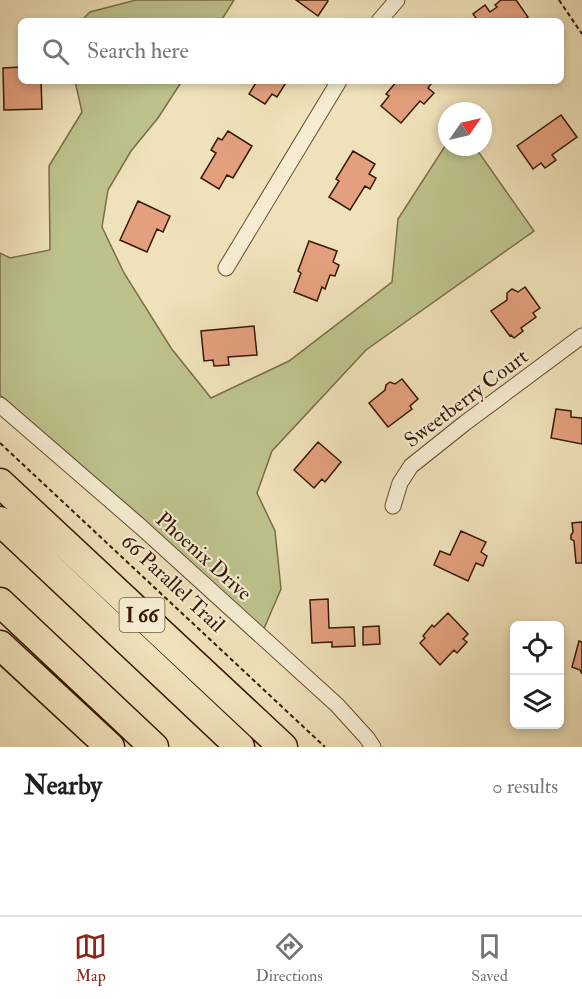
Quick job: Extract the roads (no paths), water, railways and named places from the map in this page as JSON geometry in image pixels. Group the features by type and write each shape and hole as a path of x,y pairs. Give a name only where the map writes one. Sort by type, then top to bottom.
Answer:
{"highway":[{"name":"I 66","path":"0,483 283,747"},
{"path":"0,521 240,747"},
{"path":"0,602 154,747"},
{"path":"0,645 110,747"}],"street":[{"path":"382,18 397,0"},
{"path":"226,268 337,84"},
{"name":"Sweetberry Court","path":"393,506 400,483 411,466 582,336"},
{"name":"Phoenix Drive","path":"0,405 141,527 319,689 352,720 373,747"}]}
